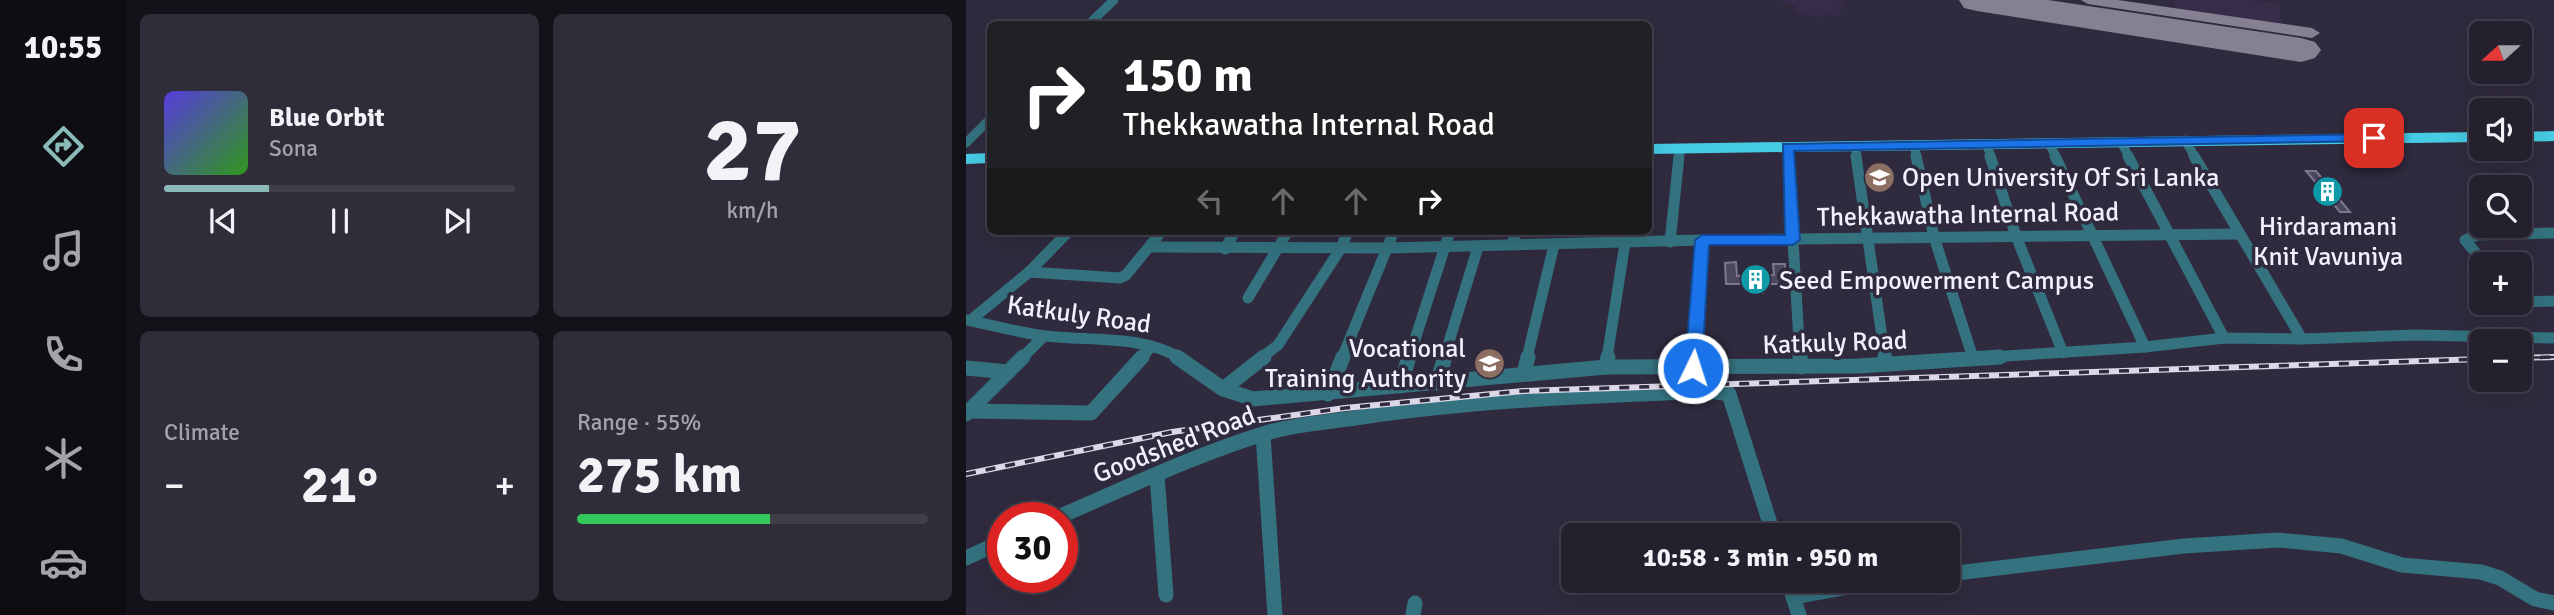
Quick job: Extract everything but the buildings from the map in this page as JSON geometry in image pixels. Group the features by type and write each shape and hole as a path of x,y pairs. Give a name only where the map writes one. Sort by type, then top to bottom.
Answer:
{"highway":[{"path":"1652,149 2469,137"},
{"path":"2532,137 2553,137"},
{"path":"966,159 987,158"}],"street":[{"path":"1092,21 1114,0"},
{"path":"966,143 987,122"},
{"path":"2185,140 2302,339"},
{"path":"2121,142 2224,338"},
{"path":"2049,143 2145,347"},
{"path":"1987,145 2016,236 2063,353"},
{"path":"1855,146 1886,364"},
{"path":"1914,146 1934,237 1973,359"},
{"path":"1787,147 1801,367"},
{"path":"1670,242 1679,149"},
{"path":"2475,252 2465,240 2477,235 2554,233"},
{"name":"Thekkawatha Internal Road","path":"1152,247 1478,247 1702,240 2239,234"},
{"path":"969,320 1029,272 1065,235"},
{"path":"1029,272 1120,278 1152,247 1160,235"},
{"path":"1224,249 1233,235"},
{"path":"1248,298 1286,235"},
{"path":"1223,389 1278,345 1341,248 1346,235"},
{"path":"1328,394 1393,235"},
{"path":"1400,386 1448,235"},
{"path":"1512,246 1515,235"},
{"path":"1590,244 1591,235"},
{"path":"1693,368 1702,240"},
{"path":"1606,367 1625,243"},
{"path":"1524,373 1554,245"},
{"path":"1437,383 1478,247"},
{"path":"2532,302 2554,301"},
{"name":"Katkuly Road","path":"969,320 1044,336 1126,342 1168,351 1201,371 1223,389 1253,399 1606,367 1721,368 1886,364 2145,347 2224,338 2302,339 2415,335 2554,338"},
{"path":"967,413 1044,336"},
{"path":"967,413 1091,413 1151,347"},
{"path":"966,368 1008,372"},
{"path":"1721,368 1725,392 1770,523"},
{"name":"Goodshed Road","path":"1078,509 1263,433 1324,421 1415,409 1556,398 1725,392"},
{"path":"1263,433 1275,615"},
{"path":"1157,475 1166,595"},
{"path":"1960,573 2035,566 2211,541 2299,542 2343,547 2401,565 2463,569 2495,576 2525,596 2554,603"},
{"path":"966,558 987,548"},
{"path":"1791,593 1798,615"}],"shaded area":[{"path":"1784,0 1847,2 1837,16 1823,14 1820,18 1792,12 1797,6 1782,3"},
{"path":"2174,0 2254,0 2280,4 2281,29 2172,12"},
{"name":"Open University Of Sri Lanka","path":"1874,166 1892,173 1893,181 1884,184 1886,194 1869,194 1865,171 1875,171"}],"taxiway":[{"path":"2088,0 2312,33"}],"runway":[{"path":"1977,0 2301,50"}],"railway":[{"path":"2532,358 2554,357"},
{"path":"966,474 1172,432 1345,408 1523,391 2469,359"}],"place":[{"name":"Open University Of Sri Lanka","path":"1879,177"},
{"name":"Hirdaramani Knit Vavuniya","path":"2328,191"},
{"name":"Seed Empowerment Campus","path":"1756,280"},
{"name":"Vocational Training Authority","path":"1489,363"}],"route":[{"path":"1693,368 1702,240 1793,240 1787,147 2374,138"}]}
